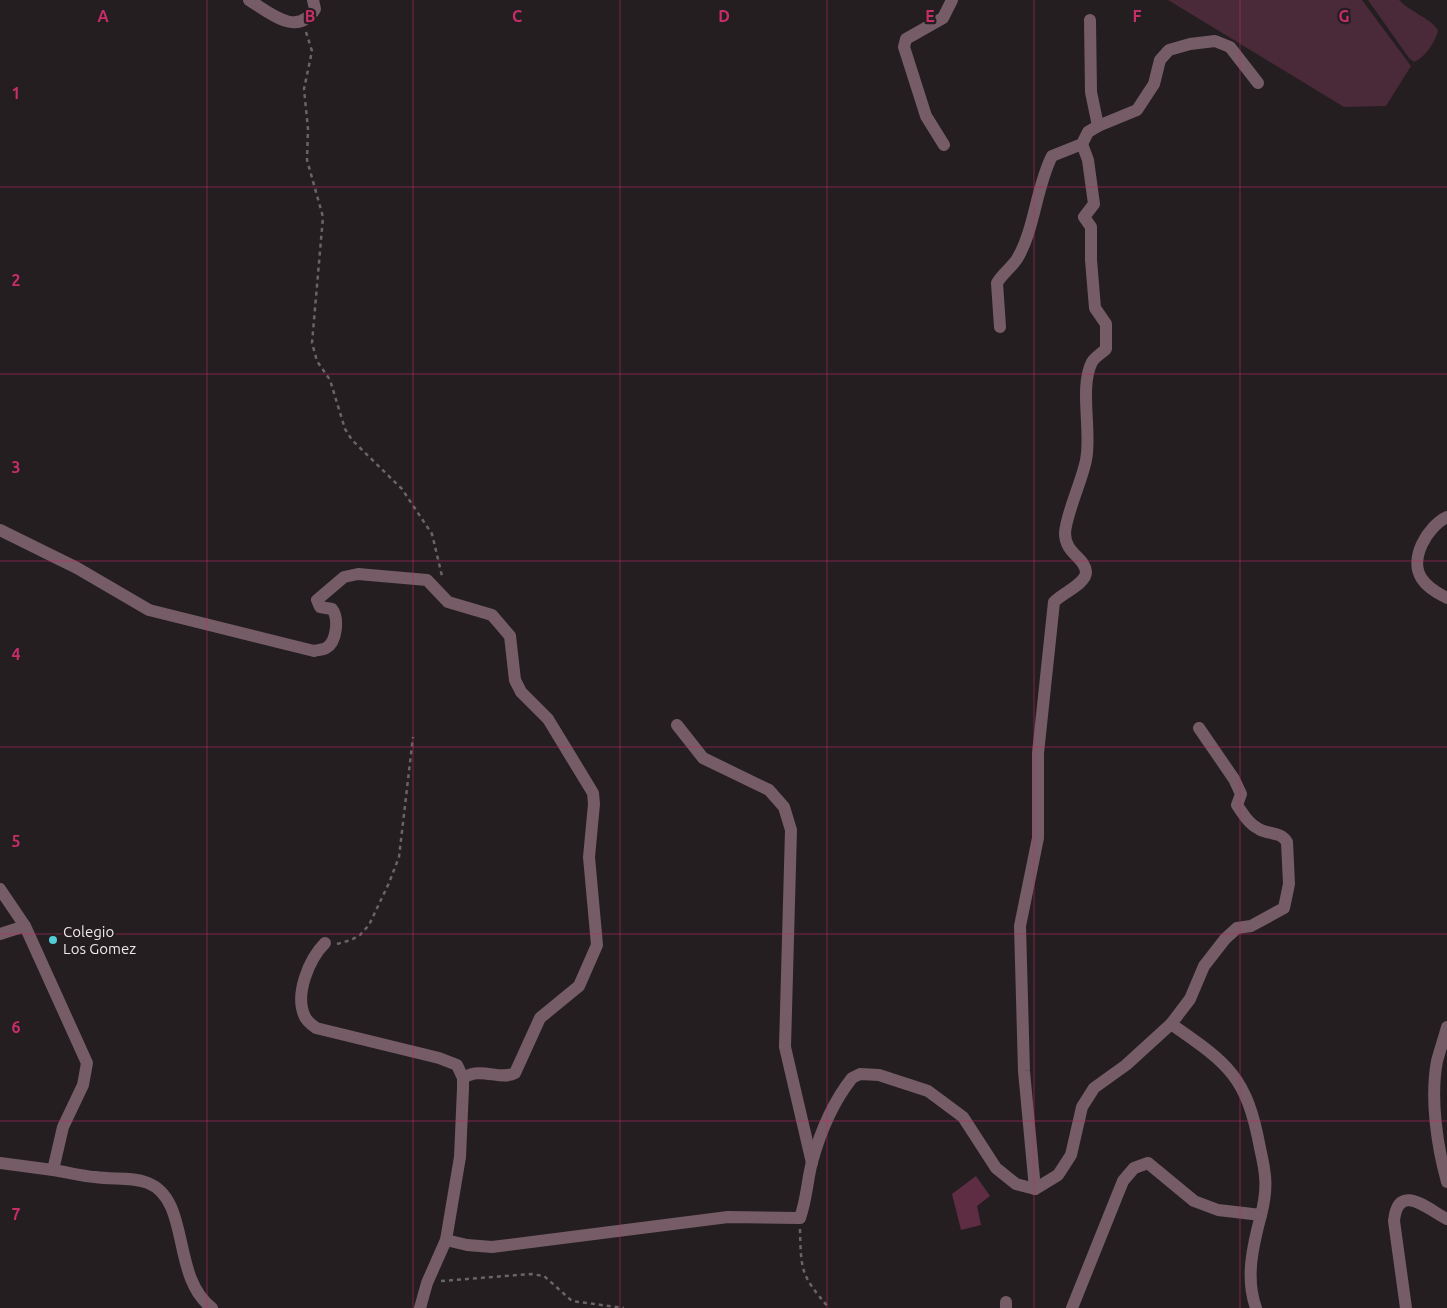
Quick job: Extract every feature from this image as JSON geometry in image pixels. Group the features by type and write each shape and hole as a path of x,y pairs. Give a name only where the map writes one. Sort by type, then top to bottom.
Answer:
{"street":[{"path":"249,0 276,18 287,22 300,22 311,15 315,9 312,0"},
{"path":"944,145 926,116 904,47 906,39 943,18 952,0"},
{"path":"1090,20 1091,92 1098,126"},
{"path":"1000,327 997,283 1017,259 1035,213 1045,170 1052,156 1082,144 1088,132 1098,126 1137,110 1154,84 1160,60 1169,50 1190,44 1215,41 1230,47 1258,83"},
{"path":"1035,1189 1024,1071 1020,926 1038,838 1038,753 1054,602 1061,594 1078,585 1084,579 1086,572 1082,562 1068,548 1065,533 1086,459 1088,419 1085,393 1092,362 1106,349 1106,324 1096,308 1091,260 1093,247 1091,227 1084,217 1094,204 1088,160 1082,144"},
{"path":"1447,517 1429,529 1418,556 1421,579 1447,598"},
{"path":"0,530 77,568 149,610 314,651 326,648 333,640 335,631 335,613 332,609 320,607 317,600 344,577 358,574 427,580 448,602 492,615 510,636 515,680 521,692 548,719 593,793 594,804 589,857 597,945 579,986 540,1018 515,1073 509,1075 477,1072 463,1078"},
{"path":"677,726 703,758 769,790 784,807 791,830 785,1047 812,1163"},
{"path":"446,1240 467,1245 492,1247 728,1217 800,1218 807,1197 812,1163 826,1122 846,1085 852,1078 867,1073 928,1091 945,1102 963,1117 996,1168 1016,1184 1035,1189 1058,1175 1070,1154 1082,1107 1094,1088 1126,1064 1171,1024 1190,999 1204,966 1225,939 1237,928 1251,926 1284,908 1289,884 1288,842 1280,834 1260,830 1248,820 1237,805 1241,794 1234,779 1199,728"},
{"path":"0,889 25,926 87,1062 83,1085 63,1127 53,1170"},
{"path":"0,934 25,926"},
{"path":"325,943 316,952 305,977 302,1007 305,1018 316,1028 439,1058 457,1065 463,1078 460,1157 446,1240 427,1283 420,1308"},
{"path":"1171,1024 1221,1060 1243,1087 1254,1113 1267,1182 1261,1215 1255,1234 1250,1281 1256,1308"},
{"path":"1447,1027 1437,1062 1435,1105 1442,1165 1447,1182"},
{"path":"1437,1062 1447,1084"},
{"path":"0,1163 96,1178 134,1179 150,1184 165,1195 172,1207 190,1278 198,1293 212,1308"},
{"path":"1072,1308 1123,1181 1141,1164 1148,1163 1194,1201 1218,1210 1261,1215"},
{"path":"1406,1308 1394,1221 1395,1211 1402,1204 1410,1200 1419,1201 1447,1219"}],"path":[{"path":"300,22 312,51 304,89 308,129 307,160 323,217 312,342 318,361 330,380 345,429 352,440 402,489 432,534 448,602"},
{"path":"325,943 338,944 360,935 369,925 390,883 398,857 413,737"},
{"path":"800,1218 801,1266 808,1284 829,1308"},
{"path":"427,1283 532,1274 544,1276 572,1300 624,1308"}],"shaded area":[{"path":"1168,0 1362,0 1411,66 1386,106 1344,107"},
{"path":"1368,0 1399,0 1434,25 1438,30 1437,34 1426,53 1414,62 1409,58"}],"building":[{"path":"976,1176 990,1196 977,1206 981,1225 961,1230 952,1194"}],"place":[{"name":"Colegio Los Gomez","path":"53,940"}]}
